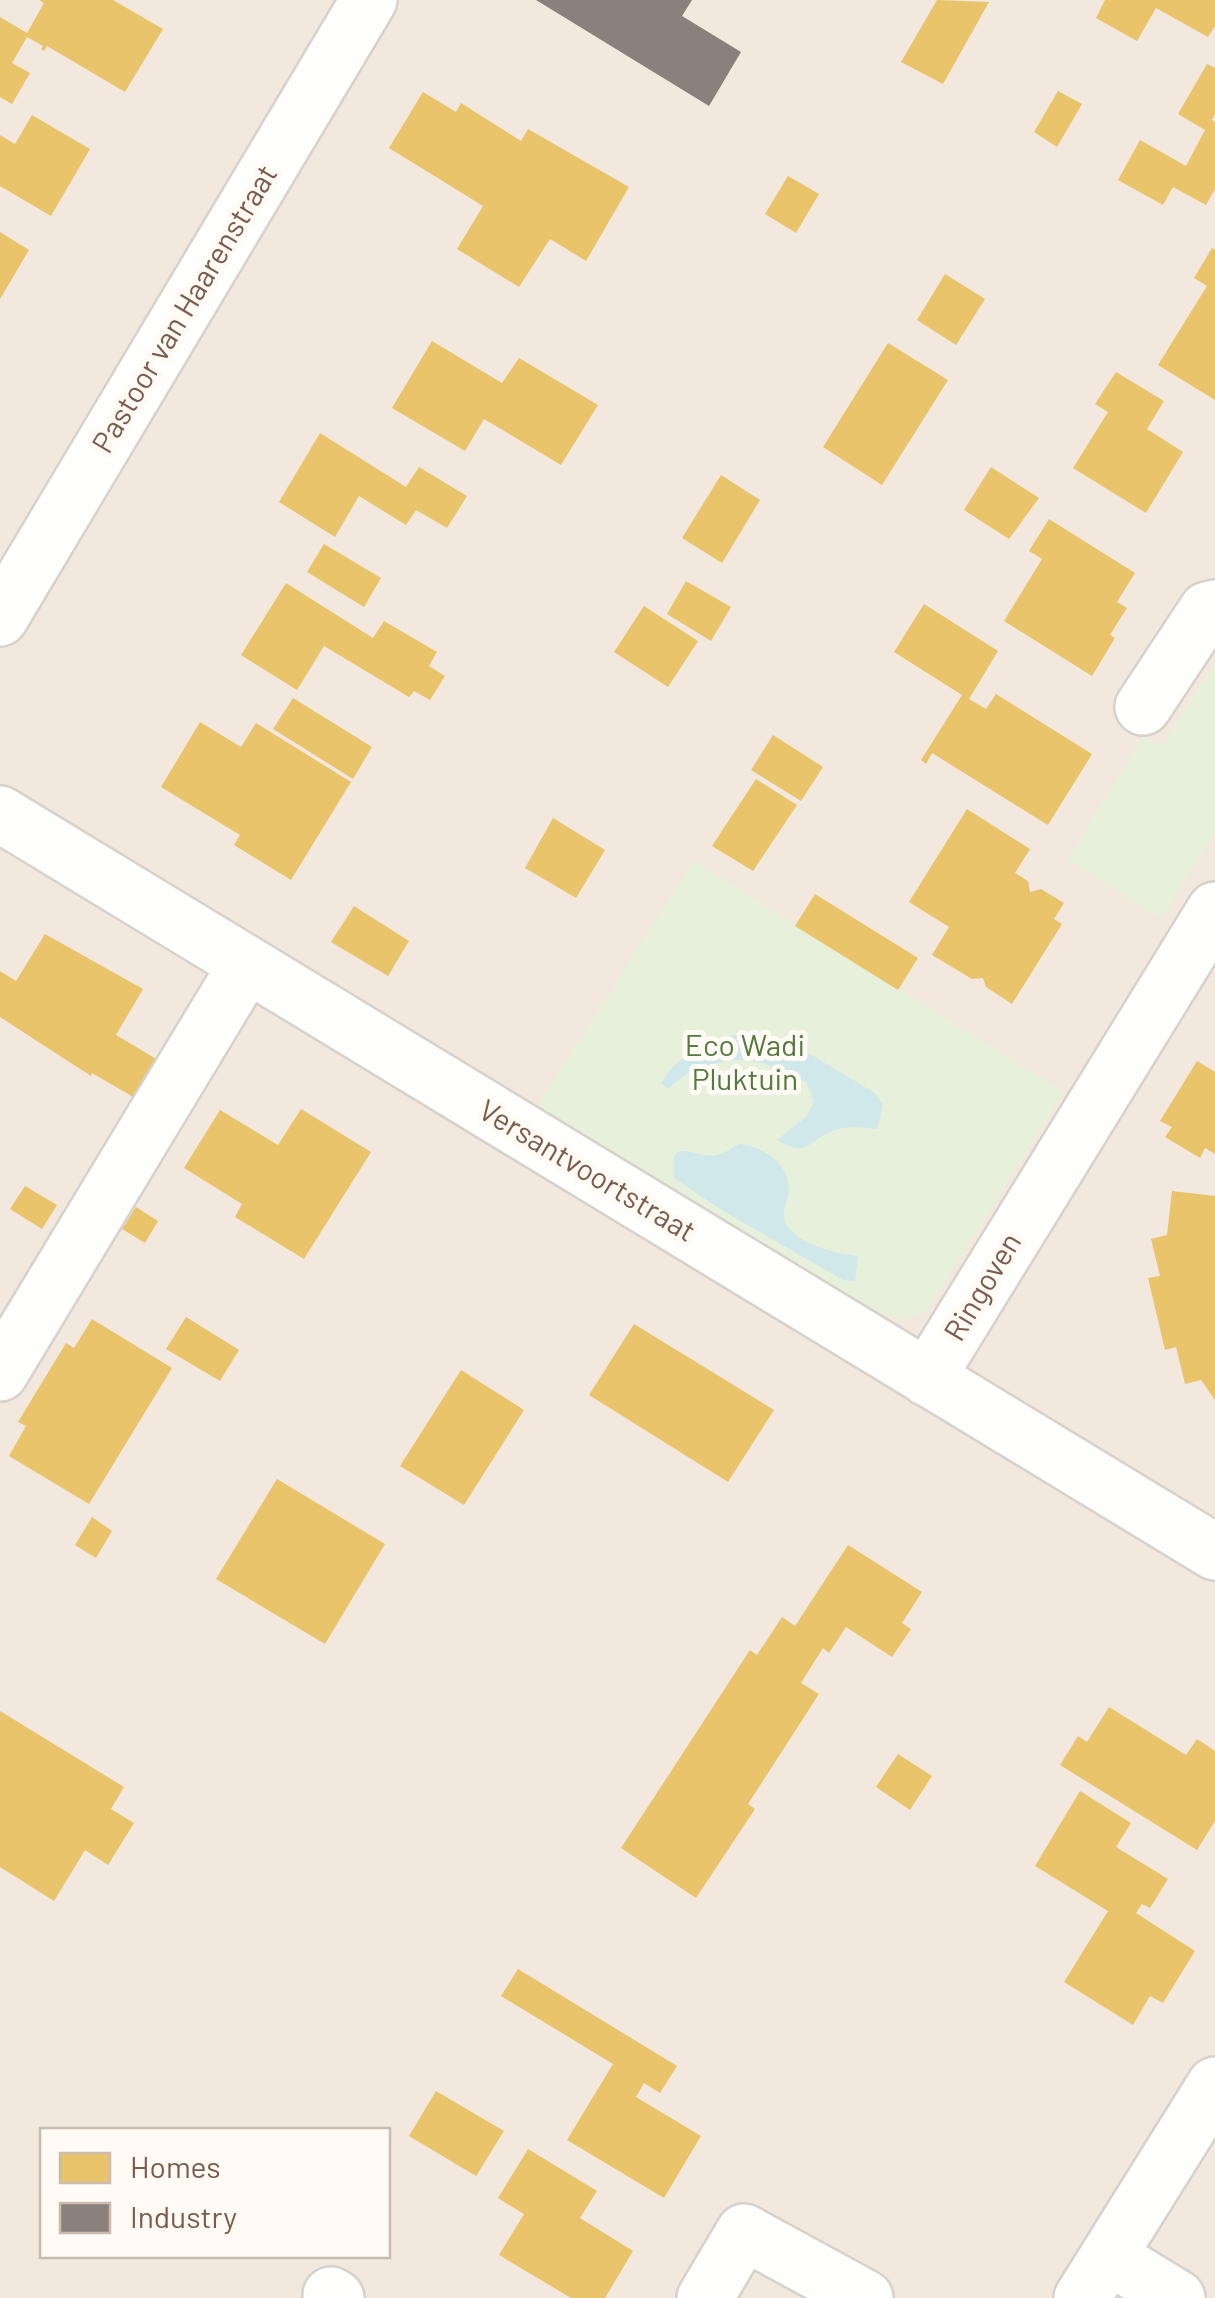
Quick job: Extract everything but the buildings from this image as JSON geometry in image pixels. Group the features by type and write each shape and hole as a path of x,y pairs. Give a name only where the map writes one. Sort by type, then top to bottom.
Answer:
{"street":[{"name":"Pastoor van Haarenstraat","path":"0,618 369,0"},
{"path":"1144,708 1207,610 1215,608"},
{"name":"Versantvoortstraat","path":"0,814 927,1378"},
{"name":"Ringoven","path":"927,1378 1215,910"},
{"path":"0,1372 247,964"},
{"path":"927,1378 1215,1552"},
{"path":"1178,2298 1095,2277 1215,2085"},
{"path":"705,2298 744,2232 865,2298"}],"shaded area":[{"path":"0,0 1215,0 1215,2298 0,2298"}],"green space":[{"path":"1215,661 1215,833 1161,919 1068,859 1143,736 1162,746"},
{"name":"Eco Wadi Pluktuin","path":"694,861 1064,1092 927,1311 902,1320 872,1311 537,1106"}],"water":[{"path":"731,1035 768,1037 795,1045 875,1093 883,1105 877,1129 839,1129 799,1148 777,1140 806,1117 814,1101 806,1082 759,1062 722,1062 686,1075 668,1089 661,1083 691,1053"},
{"path":"740,1144 759,1149 782,1167 788,1185 784,1218 793,1233 819,1247 858,1256 855,1281 843,1280 674,1178 673,1164 679,1151 717,1155"}]}
